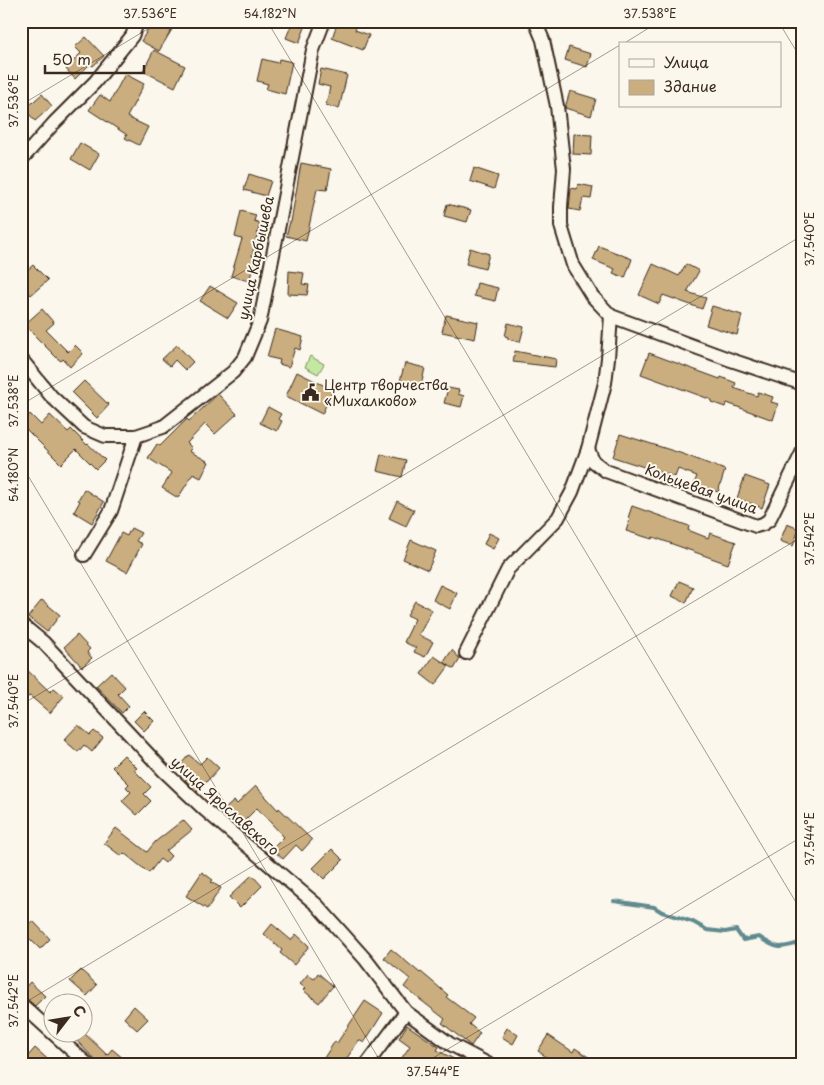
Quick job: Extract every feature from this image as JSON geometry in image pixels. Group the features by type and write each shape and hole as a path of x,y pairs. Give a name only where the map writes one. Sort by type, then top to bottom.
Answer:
{"street":[{"path":"21,160 54,123 95,82 132,36 138,21"},
{"name":"улица Карбышева","path":"21,359 51,396 84,427 109,437 136,436 162,427 227,377 239,365 260,321 313,50 324,21"},
{"path":"535,21 543,40 557,106 564,169 561,226 573,265 599,305 610,316 803,384"},
{"path":"466,652 508,569 558,518 566,506 588,449 605,383 610,316"},
{"path":"84,555 110,512 136,436"},
{"name":"Кольцевая улица","path":"588,449 595,464 606,471 754,526 769,520 803,451"},
{"name":"улица Ярославского","path":"21,624 44,644 164,771 204,810 317,906 366,960 406,1012 450,1044 488,1064"},
{"path":"21,1004 87,1064"},
{"path":"367,1064 406,1012"}],"green space":[{"path":"310,356 324,364 318,374 305,367"}],"building":[{"path":"153,21 177,21 159,51 141,41"},
{"path":"293,21 306,25 299,43 286,38"},
{"path":"338,21 358,21 355,30 369,35 363,50 332,38"},
{"path":"86,37 104,56 93,66 90,64 75,79 66,69 81,53 75,47"},
{"path":"569,47 591,54 587,67 565,60"},
{"path":"154,50 185,66 175,87 143,71"},
{"path":"262,59 278,63 279,59 292,62 285,94 266,89 268,84 257,81"},
{"path":"321,69 347,75 339,109 326,105 330,87 318,84"},
{"path":"125,74 144,84 127,117 148,127 139,145 125,138 127,135 89,110 100,95 110,102"},
{"path":"570,91 596,99 591,116 565,108"},
{"path":"42,94 52,106 35,121 25,109"},
{"path":"574,134 592,135 591,155 573,154"},
{"path":"80,143 99,154 90,170 71,159"},
{"path":"301,163 331,169 327,190 317,189 306,241 286,236 291,222"},
{"path":"474,168 498,176 494,189 470,181"},
{"path":"249,174 271,181 266,196 244,190"},
{"path":"578,184 593,187 591,199 583,198 580,211 569,209 571,188 577,189"},
{"path":"447,204 471,210 467,222 444,216"},
{"path":"241,211 256,215 254,221 260,223 252,256 256,258 249,281 231,276 242,239 235,237"},
{"path":"599,246 632,259 625,278 613,273 615,269 593,260"},
{"path":"470,248 489,254 485,269 466,264"},
{"path":"653,264 679,276 686,264 699,271 687,292 706,298 702,309 663,295 659,304 639,295"},
{"path":"33,265 48,280 31,295 21,285 21,276"},
{"path":"289,271 304,273 302,284 309,285 307,295 288,294"},
{"path":"477,283 498,288 495,301 474,296"},
{"path":"210,286 238,303 228,318 200,301"},
{"path":"712,306 742,315 737,335 706,325"},
{"path":"42,309 54,323 46,330 68,352 75,345 83,353 70,367 63,359 61,361 57,358 24,325"},
{"path":"446,315 478,322 475,339 442,332"},
{"path":"508,323 524,327 520,342 508,339 505,336"},
{"path":"275,329 303,337 300,350 295,348 289,367 279,364 280,360 267,357"},
{"path":"177,345 193,362 185,370 175,360 170,366 162,359"},
{"path":"515,351 556,359 555,367 513,362"},
{"path":"649,353 736,383 734,388 757,396 758,392 773,397 771,402 778,404 773,420 727,403 725,407 711,402 712,400 641,374"},
{"path":"405,363 425,368 421,386 400,381"},
{"name":"Центр творчества «Михалково»","path":"297,372 333,390 322,414 286,396"},
{"path":"84,381 109,405 97,418 72,393"},
{"path":"448,388 459,390 458,394 464,396 461,407 444,403"},
{"path":"218,394 237,414 215,434 205,424 187,443 192,448 189,451 209,462 201,478 193,474 178,498 162,488 172,473 148,458 157,444 160,446 187,419 189,421"},
{"path":"268,407 281,414 278,419 282,421 277,431 260,423"},
{"path":"30,414 41,425 50,415 68,432 71,429 105,460 96,469 76,449 61,464 21,424"},
{"path":"620,434 683,454 725,470 718,492 694,484 697,476 678,469 675,477 613,457"},
{"path":"381,454 406,460 402,477 377,471"},
{"path":"745,476 770,485 762,508 737,498"},
{"path":"84,489 104,502 92,523 74,512"},
{"path":"397,501 414,510 406,526 389,518"},
{"path":"632,506 689,526 688,530 708,538 710,533 736,542 728,564 653,537 652,539 626,531"},
{"path":"787,524 799,529 793,546 780,541"},
{"path":"131,528 141,533 136,541 142,544 127,572 106,561 121,533 127,536"},
{"path":"489,533 499,538 493,549 484,544"},
{"path":"411,540 436,551 428,570 403,559"},
{"path":"679,581 693,587 686,603 672,596"},
{"path":"440,585 457,593 450,609 433,600"},
{"path":"42,600 60,615 47,632 28,617"},
{"path":"415,601 432,610 419,635 433,642 425,657 414,652 416,648 404,642 415,619 407,615"},
{"path":"77,635 90,649 87,652 92,658 82,667 64,647"},
{"path":"452,650 460,659 454,669 444,662"},
{"path":"434,656 449,666 435,685 421,674"},
{"path":"21,664 50,692 54,688 64,696 50,713 21,690"},
{"path":"111,672 125,687 118,694 129,706 122,713 96,686"},
{"path":"144,711 154,721 144,731 134,721"},
{"path":"78,725 90,735 94,731 103,738 92,752 84,745 78,752 64,740"},
{"path":"124,755 137,768 134,770 151,787 144,794 151,801 137,815 122,801 131,792 126,787 129,784 112,767"},
{"path":"189,755 200,764 207,757 219,768 197,792 185,780 190,775 180,765"},
{"path":"256,786 278,810 279,808 312,840 302,851 296,845 283,859 272,849 284,837 257,808 242,823 226,808 234,801 237,804"},
{"path":"183,820 192,830 166,851 171,856 165,863 160,859 149,873 124,853 121,856 104,843 116,828 147,852 155,842"},
{"path":"332,849 343,860 324,879 313,868"},
{"path":"202,872 213,880 211,882 221,888 207,909 186,896"},
{"path":"252,875 262,886 240,908 229,897"},
{"path":"33,921 50,939 40,949 22,931"},
{"path":"272,924 291,940 296,934 309,946 294,965 280,953 282,950 264,934"},
{"path":"391,949 448,995 446,997 474,1018 469,1024 480,1033 471,1046 442,1023 445,1019 404,987 410,979 384,958"},
{"path":"81,970 97,985 91,992 82,992 70,981"},
{"path":"318,973 333,986 319,1003 303,990 305,988 300,984 308,974 314,979"},
{"path":"30,982 42,993 42,999 35,1006 21,992"},
{"path":"365,1001 383,1013 364,1043 359,1040 343,1064 320,1064 335,1041 337,1043"},
{"path":"134,1006 148,1019 137,1030 124,1018"},
{"path":"407,1025 439,1047 437,1050 463,1064 408,1064 401,1059 410,1046 399,1038"},
{"path":"507,1028 518,1035 513,1044 502,1037"},
{"path":"548,1035 573,1052 575,1048 599,1064 556,1064 538,1051"},
{"path":"92,1041 107,1055 112,1049 130,1064 99,1064 78,1042"},
{"path":"35,1048 53,1064 21,1064"}],"waterway":[{"path":"614,901 654,907 662,912 693,922 707,930 725,932 736,930 743,940 759,937 772,945 780,947 803,942"}],"place":[{"name":"Центр творчества «Михалково»","path":"310,393"}]}
